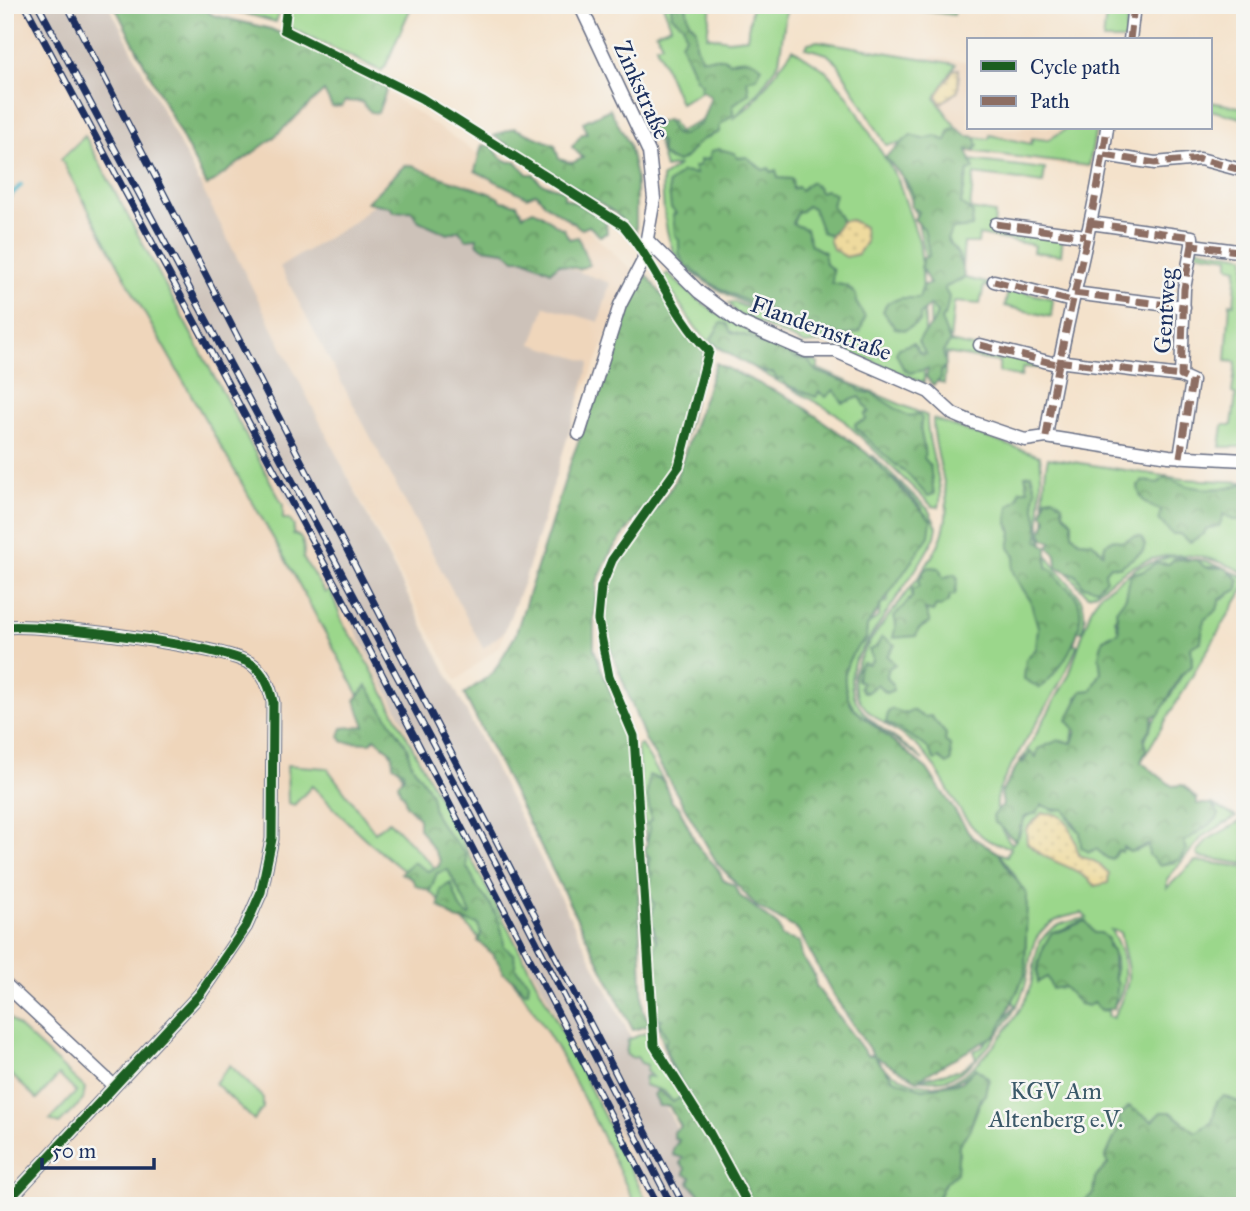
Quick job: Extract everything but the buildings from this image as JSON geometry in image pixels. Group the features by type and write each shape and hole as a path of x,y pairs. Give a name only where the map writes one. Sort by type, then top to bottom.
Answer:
{"street":[{"name":"Zinkstraße","path":"579,434 620,305 643,261 654,199 649,152 580,5"},
{"path":"1130,38 1134,5"},
{"path":"1046,438 1057,362 1104,155 1107,130"},
{"path":"1104,155 1156,163 1200,159 1245,171"},
{"path":"996,224 1192,237 1192,244 1245,252"},
{"name":"Flandernstraße","path":"648,241 699,292 738,322 806,351 835,351 929,392 953,415 1025,440 1046,438 1180,457 1245,460"},
{"name":"Gentweg","path":"1180,457 1192,381 1181,376 1184,307 1192,244"},
{"path":"994,281 1073,297 1184,307"},
{"path":"981,345 1057,362 1181,376"},
{"path":"5,627 39,626 158,642 238,657 261,673 270,688 273,702 274,816 269,861 255,909 235,945 200,994 5,1204"},
{"path":"5,984 114,1086"}],"shaded area":[{"path":"5,5 28,5 658,1206 5,1206"},
{"path":"28,5 108,5 119,24 716,1206 657,1206"},
{"path":"932,56 967,62 967,130 1099,130 1092,169 971,154 946,142 915,136"},
{"path":"335,72 383,90 496,166 557,201 635,273 562,440 500,646 456,681 196,188"},
{"path":"379,199 610,283 599,322 545,306 532,344 590,362 525,579 504,632 483,648 280,267 354,222"}],"green space":[{"path":"114,5 199,5 213,15 271,29 322,52 341,66 361,67 387,88 378,113 371,112 361,102 345,101 342,106 332,107 324,91 272,139 207,186"},
{"path":"214,5 281,5 276,22"},
{"path":"288,5 412,5 381,71 291,28 286,18"},
{"path":"663,5 711,5 707,36 728,40 747,38 752,5 787,5 779,62 757,94 733,119 752,104 793,49 825,70 848,96 898,180 919,241 925,325 924,383 750,306 690,271 676,257 667,229 662,178 679,165 665,168 654,129 672,121 678,132 719,113 706,89 680,103 656,46 662,44 656,32 671,26"},
{"path":"671,5 686,5 689,21 696,29 696,44 701,58 724,58 729,62 746,60 762,67 757,77 747,80 749,93 733,105 733,115 720,125 719,132 702,140 684,158 675,162 661,153 661,142 649,132 650,125 667,120 675,134 682,135 701,124 711,97 700,89 702,84 696,79 681,43 686,36 683,25 672,16"},
{"path":"879,5 956,5 954,15"},
{"path":"1107,5 1129,7 1125,38 1103,38"},
{"path":"818,41 956,64 935,98 962,135 989,139 990,135 1031,144 1032,138 1048,140 1065,130 1096,130 1089,166 906,143 886,145 838,64 827,54 806,48 808,43"},
{"path":"1212,102 1245,108 1245,119 1212,111"},
{"path":"610,109 629,144 636,177 636,234 614,212 494,136 514,128 555,145 559,159 572,163 583,158 572,147 582,134 587,134 583,122"},
{"path":"957,128 967,136 975,137 978,145 974,151 967,150 974,169 968,171 961,204 973,213 972,227 953,229 947,239 958,254 965,278 944,288 949,297 946,313 941,320 950,342 943,352 946,365 941,372 941,378 933,385 926,377 928,369 910,373 903,368 896,353 899,348 913,343 920,353 926,354 918,342 937,313 930,305 920,315 920,322 905,330 895,328 883,311 887,303 901,298 919,298 923,285 930,284 921,267 923,258 929,256 924,229 914,219 919,212 911,206 913,195 906,181 885,157 911,135 922,139 936,136 946,141 950,129"},
{"path":"85,136 283,505 283,519 289,519 294,526 293,534 302,540 303,558 325,593 330,590 344,625 358,644 553,1014 649,1206 636,1206 562,1058 519,988 494,955 443,902 381,852 312,786 294,805 288,803 287,765 327,768 375,832 389,821 438,871 448,860 288,564 145,314 61,159"},
{"path":"482,145 492,146 501,158 510,162 516,161 527,174 534,174 543,184 564,191 564,198 586,208 606,222 607,233 600,236 589,226 582,229 544,203 536,193 527,197 475,171"},
{"path":"719,149 735,153 737,158 747,157 763,170 776,170 778,178 792,179 793,189 797,187 801,190 810,182 819,188 819,192 826,190 835,194 832,206 841,224 829,235 822,232 813,208 807,206 797,212 793,224 806,229 811,245 824,252 826,264 833,270 832,283 847,286 856,295 856,302 865,317 860,332 842,336 830,332 829,336 732,294 698,275 691,267 688,269 679,254 679,240 675,235 673,215 676,213 671,208 668,184 682,172 696,174 694,167 700,165 700,160 709,159 711,151"},
{"path":"969,160 1045,169 1043,183 974,174 970,209 995,213 994,228 1063,236 1061,255 1033,252 1034,245 979,235 978,243 964,243 961,277 1053,299 1051,317 1005,306 1008,291 984,286 980,304 954,302 950,342 1041,362 1041,368 1023,367 1021,377 999,372 999,362 946,353 944,384 931,378 928,275 919,227 902,175"},
{"path":"413,165 488,193 502,201 517,204 523,215 533,210 537,212 564,229 569,239 578,237 589,265 579,269 559,264 551,271 525,259 515,259 505,251 483,248 477,243 477,238 466,239 459,230 448,234 419,221 411,211 394,212 390,207 367,202 404,166"},
{"path":"1197,248 1245,256 1245,428 1242,447 1220,447 1223,425 1232,425 1236,395 1232,393 1236,362 1226,361 1230,303 1234,304 1237,268 1229,266 1229,257 1194,252"},
{"path":"668,273 701,302 738,326 818,363 818,369 927,416 929,439 940,488 939,507 932,506 837,414 711,344 694,326 663,278"},
{"path":"647,275 704,352 689,423 673,471 612,550 597,582 594,649 626,733 635,806 643,1010 651,1025 633,1030 464,694 493,673 515,636 572,458 639,287"},
{"path":"734,302 826,342 805,344 737,314 729,303"},
{"path":"721,323 727,324 731,332 751,337 761,344 767,342 795,358 807,360 818,372 855,385 860,391 871,393 908,416 918,414 922,419 924,458 930,465 934,494 928,496 922,491 909,475 856,428 855,424 866,420 865,414 869,412 860,397 843,403 834,390 826,397 819,392 816,397 786,385 782,378 777,379 773,373 750,366 711,339"},
{"path":"716,363 794,400 867,453 931,520 929,536 867,626 866,639 852,655 845,671 846,689 854,709 927,769 972,837 998,853 1027,895 1025,975 997,1034 917,1080 874,1056 893,1079 923,1089 962,1082 976,1068 988,1078 985,1095 980,1099 969,1131 959,1144 957,1173 944,1184 934,1206 751,1206 743,1178 738,1177 739,1192 745,1206 701,1206 700,1195 689,1183 691,1177 684,1174 685,1168 680,1163 683,1158 673,1155 673,1149 679,1140 674,1139 674,1131 681,1127 669,1106 659,1106 654,1095 658,1089 673,1102 681,1097 698,1111 671,1063 665,1045 667,1038 659,1023 662,1019 659,1019 653,1008 652,988 657,982 652,962 657,941 651,919 654,905 648,889 652,877 648,863 650,859 645,851 650,829 647,824 651,820 647,794 649,775 663,780 672,802 679,807 698,846 718,869 723,880 734,885 739,895 778,926 782,937 800,942 802,957 814,974 816,986 867,1055 873,1055 834,996 798,930 756,906 717,863 645,739 601,624 607,581 674,483"},
{"name":"KGV Am Altenberg e.V.","path":"933,419 1040,456 1042,541 1052,563 1074,588 1083,606 1082,631 1078,631 1074,643 1077,645 1069,665 999,790 998,818 1003,832 1012,844 1019,836 1025,817 1042,805 1064,809 1072,824 1108,859 1113,858 1122,846 1136,851 1148,845 1159,865 1175,862 1184,842 1219,814 1212,804 1236,817 1203,836 1167,879 1167,888 1195,861 1245,867 1245,1206 934,1206 959,1154 959,1144 969,1131 989,1080 976,1068 943,1086 917,1088 894,1079 887,1070 905,1080 936,1085 963,1075 988,1053 1021,1008 1030,988 1038,946 1045,935 1061,924 1087,918 1082,913 1064,917 1040,933 1033,946 1026,982 1019,1000 1003,1027 976,1059 973,1051 981,1048 1015,1006 1012,998 1018,989 1025,960 1025,924 1020,891 1017,880 998,853 1007,856 1011,847 988,840 972,826 927,756 868,711 860,701 854,678 867,646 937,547 946,515 945,488","holes":["1085,921 1094,934 1108,939 1116,967 1114,1006 1123,987 1124,967 1111,930 1120,932 1128,975 1125,992 1113,1018 1108,1016 1109,1011 1076,999 1070,990 1047,976 1038,982 1044,951 1057,935 1075,924"]},
{"path":"872,455 928,509 937,527 935,537 920,563 855,660 851,678 853,694 870,719 923,760 854,709 839,680 851,652 865,641 867,626 878,617 881,604 887,602 890,589 900,578 923,514 922,508 894,479 887,477"},
{"path":"1048,458 1183,479 1245,482 1245,573 1211,559 1178,555 1162,557 1129,569 1097,592 1087,595 1059,560 1048,535 1044,507"},
{"path":"1031,474 1036,490 1034,502 1039,528 1038,540 1047,547 1047,567 1076,596 1080,609 1080,623 1068,653 1040,688 1024,679 1026,659 1036,649 1038,627 1030,600 1012,568 1015,556 1009,548 1012,533 1007,521 1009,506 1018,499 1020,490 1028,490 1025,475"},
{"path":"1166,476 1184,485 1204,489 1245,483 1245,520 1233,520 1224,514 1219,526 1206,529 1204,534 1190,542 1179,534 1172,534 1159,520 1161,510 1145,502 1138,486 1143,481 1158,483"},
{"path":"1053,497 1062,504 1063,512 1072,522 1072,534 1079,541 1092,542 1103,553 1105,545 1113,539 1122,542 1134,536 1141,537 1145,545 1143,551 1120,567 1110,566 1105,572 1106,579 1097,589 1083,586 1076,575 1057,567 1056,555 1048,546 1052,542 1043,538 1042,531 1047,519 1042,514 1046,498"},
{"path":"1172,556 1206,561 1223,568 1205,567 1174,559 1169,564 1159,563 1142,572 1131,573 1126,597 1115,619 1119,633 1109,635 1100,647 1101,672 1092,690 1077,697 1072,743 1058,742 1038,749 1036,757 1025,757 1020,763 1069,675 1091,609 1100,594 1138,567"},
{"path":"1174,559 1197,560 1205,567 1226,568 1239,580 1238,589 1220,599 1217,610 1204,620 1201,642 1191,647 1192,666 1181,675 1159,715 1153,716 1150,730 1144,737 1146,750 1141,762 1172,786 1183,785 1197,799 1197,804 1212,804 1219,815 1217,819 1184,842 1187,849 1179,860 1159,865 1149,855 1148,845 1130,852 1123,847 1122,852 1118,850 1113,858 1108,859 1096,849 1089,852 1081,847 1080,832 1064,809 1054,810 1042,805 1036,813 1025,817 1016,840 1013,839 994,822 993,816 1003,805 1001,793 1021,759 1023,763 1030,752 1036,757 1038,749 1059,740 1072,743 1076,731 1067,720 1082,691 1092,690 1101,672 1099,655 1103,639 1119,632 1116,610 1126,597 1131,573 1142,572 1156,563 1169,564"},
{"path":"939,568 943,578 954,574 958,578 955,595 950,595 949,601 940,607 936,606 933,612 925,610 930,622 918,630 916,636 893,638 896,624 894,616 912,597 912,589 920,586 918,582 925,569"},
{"path":"1228,570 1245,577 1245,587 1141,762 1142,751 1152,725 1182,675 1192,666 1191,647 1205,618 1215,605 1238,589 1239,580"},
{"path":"882,637 895,645 887,656 895,664 889,668 886,677 893,684 893,690 886,693 877,684 868,692 863,692 860,687 862,682 857,680 858,669 862,663 869,664 873,660 869,650 876,647"},
{"path":"367,686 408,748 413,765 430,793 440,822 466,854 467,868 497,916 504,946 514,955 516,969 529,982 528,991 525,992 503,973 490,951 478,941 481,934 478,924 456,919 439,906 440,889 451,883 460,908 469,916 471,914 448,870 437,873 430,891 416,886 412,879 401,873 413,862 428,871 439,866 440,861 419,828 419,818 406,805 404,795 400,792 398,783 404,777 403,771 393,765 392,753 375,738 371,743 343,742 339,736 342,728 365,726 355,700"},
{"path":"892,709 907,714 912,710 924,717 931,716 946,734 945,741 950,745 951,761 947,764 939,758 935,760 925,746 886,723 888,712"},
{"path":"641,745 663,780 657,777 647,794 651,820 646,842 637,746"},
{"path":"1241,821 1245,822 1245,864 1199,857 1197,854 1207,840"},
{"path":"646,853 650,860 648,863 652,877 648,889 654,905 651,919 653,935 657,941 652,955 657,982 651,995"},
{"path":"1086,921 1094,933 1101,933 1108,939 1108,947 1113,951 1114,978 1118,984 1114,1009 1101,1010 1093,1003 1088,1006 1080,1004 1064,987 1052,989 1047,977 1038,982 1040,956 1052,932"},
{"path":"653,1008 657,1016 662,1018 674,1068 697,1108 670,1066"},
{"path":"5,1014 85,1088 83,1100 59,1124 50,1120 76,1092 59,1075 37,1099 5,1069"},
{"path":"644,1033 651,1036 656,1056 681,1097 673,1102 664,1091 644,1085 645,1076 652,1077 646,1071 647,1065 641,1063 637,1057 631,1058 626,1054 628,1040"},
{"path":"976,1059 960,1072 945,1079 917,1080 959,1070"},
{"path":"230,1065 263,1098 263,1108 254,1120 215,1083"},
{"path":"1224,1096 1245,1105 1245,1206 1077,1206 1093,1194 1095,1178 1108,1164 1105,1158 1120,1125 1119,1117 1129,1106 1152,1121 1161,1112 1170,1112 1196,1132 1212,1122 1217,1101"}],"sand":[{"path":"959,69 958,91 940,104 937,95 953,70"},
{"path":"851,220 864,227 866,242 858,254 846,257 833,249 829,239 842,221"},
{"path":"1042,813 1052,813 1065,820 1079,855 1096,862 1109,873 1108,883 1095,886 1077,872 1044,856 1027,843 1026,829"}],"waterway":[{"path":"5,201 21,185"}],"railway":[{"path":"25,5 339,591 658,1206"},
{"path":"38,5 467,807 672,1206"},
{"path":"67,5 684,1206"}],"marked path":[{"path":"1130,38 1134,5"},
{"path":"1046,437 1060,359 1094,206 1107,130"},
{"path":"1104,155 1155,163 1200,159 1245,171"},
{"path":"1090,223 1192,237 1192,245 1245,252"},
{"path":"996,224 1086,236"},
{"path":"1180,457 1192,381 1181,376 1184,289 1192,245"},
{"path":"994,281 1072,301"},
{"path":"1074,293 1184,307"},
{"path":"980,345 1056,364"},
{"path":"1057,361 1181,376"}],"cycle path":[{"path":"287,5 284,30 421,98 623,225 685,322 709,351 679,466 612,560 601,587 598,620 609,677 634,736 654,1045 709,1132 749,1206"},
{"path":"5,627 93,632 209,650 253,665 264,677 273,702 272,839 261,892 246,926 200,994 5,1204"}]}
